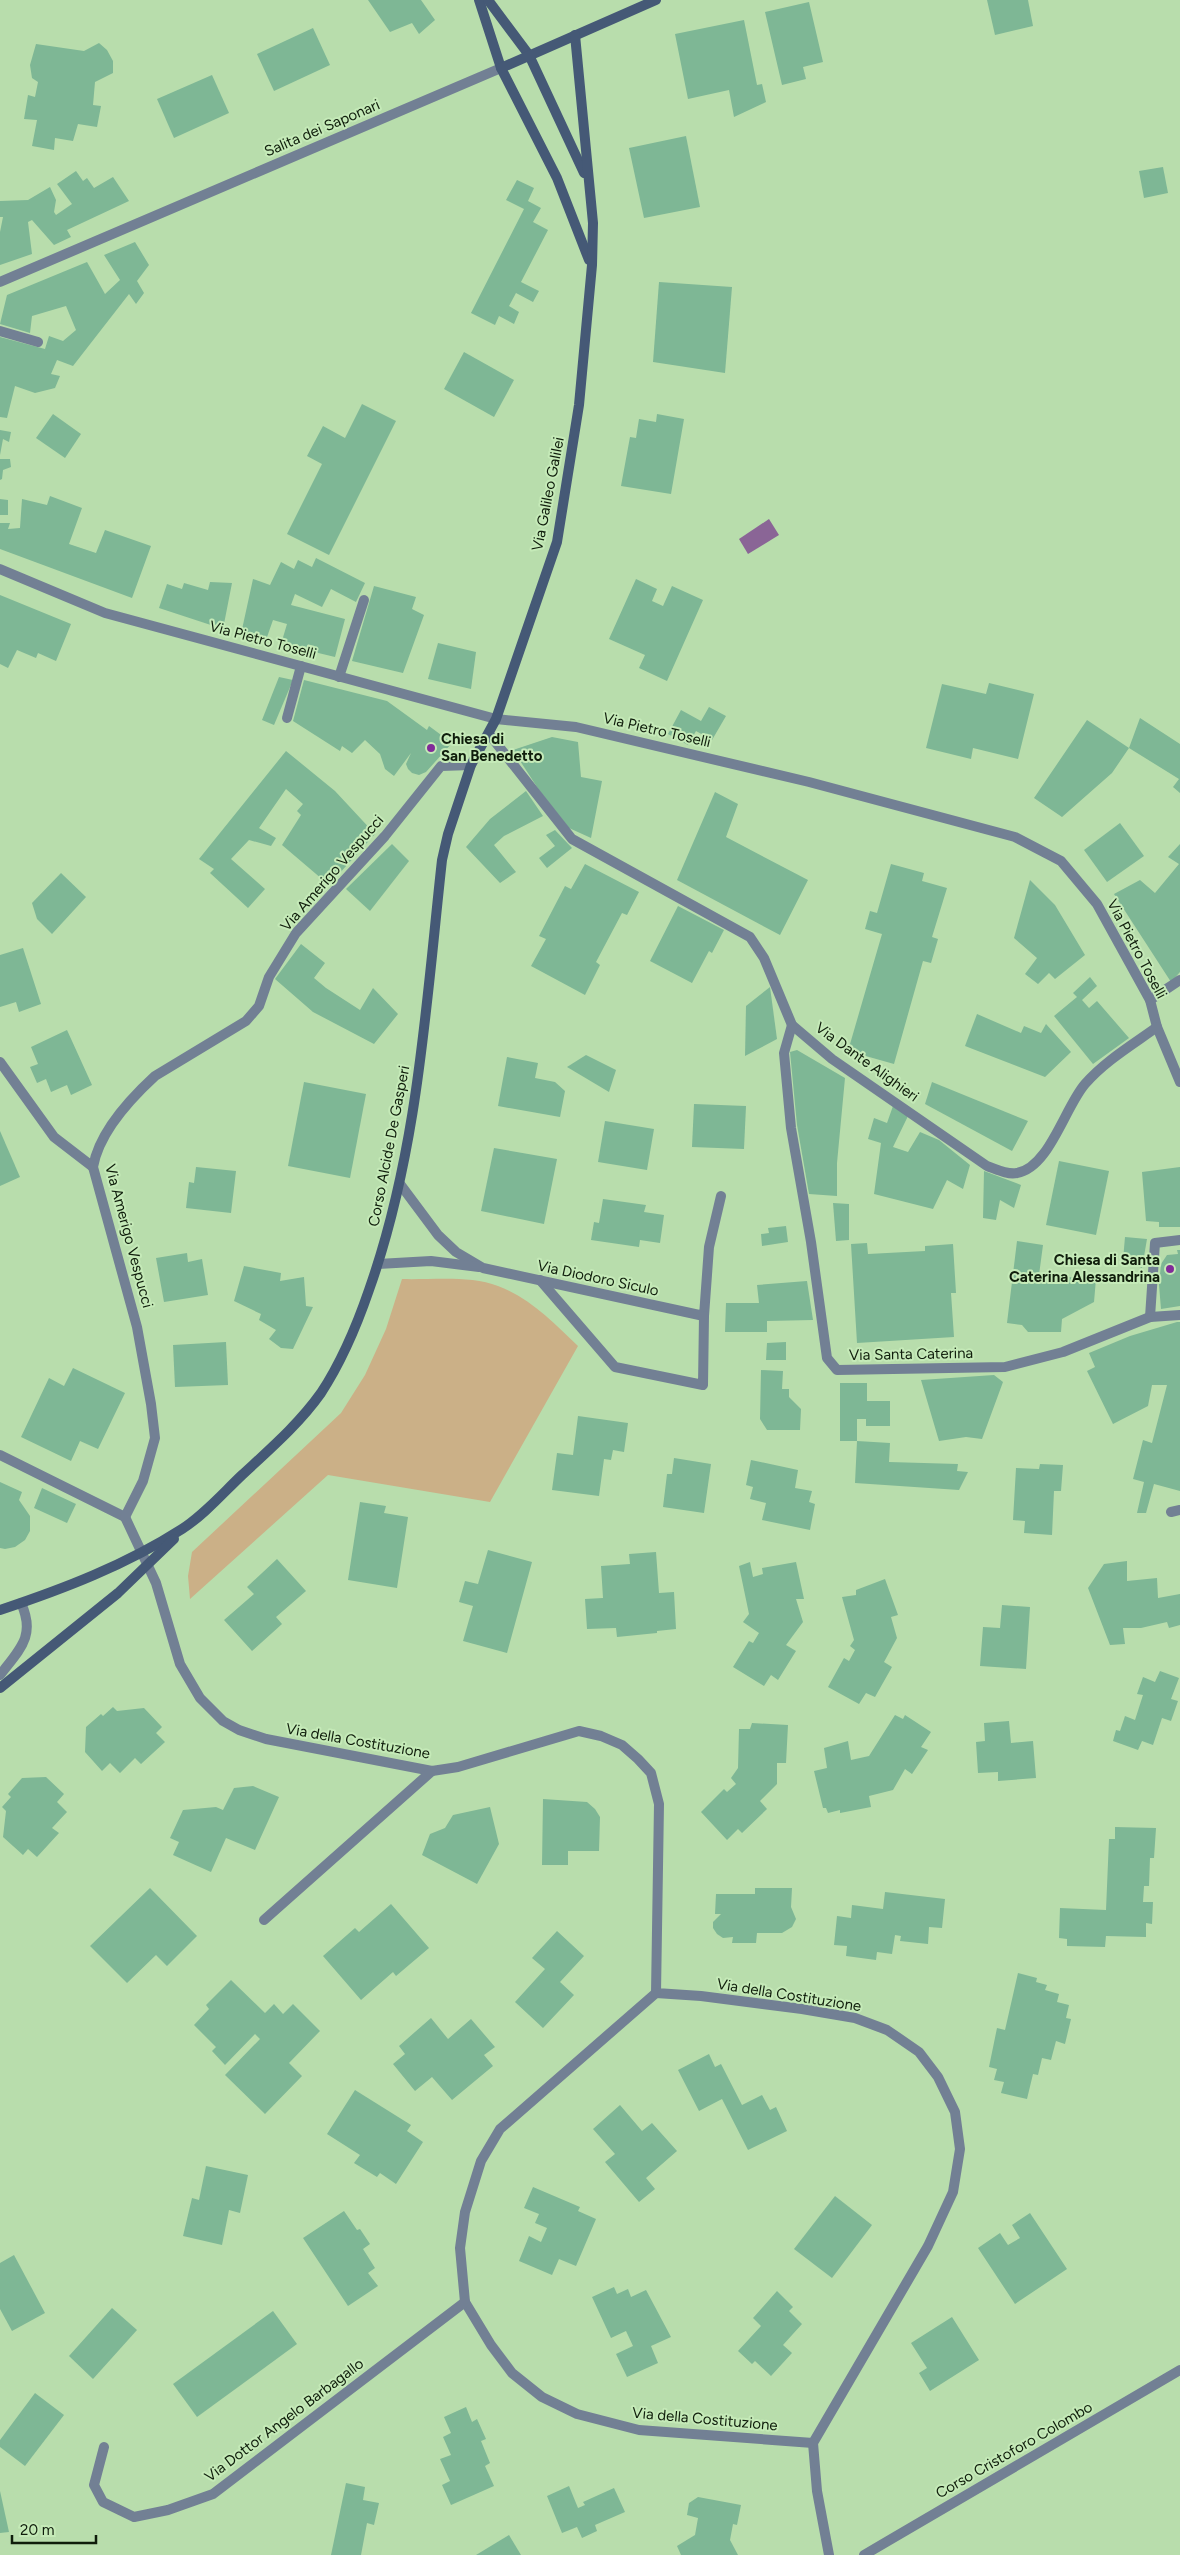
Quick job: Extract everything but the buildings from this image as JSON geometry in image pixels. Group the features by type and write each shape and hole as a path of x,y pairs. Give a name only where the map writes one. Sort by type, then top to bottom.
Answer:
{"main road":[{"path":"479,0 501,68 557,178 592,265"},
{"path":"488,0 529,55 588,181"},
{"name":"Salita dei Saponari","path":"501,68 656,0"},
{"name":"Via Galileo Galilei","path":"496,719 557,542 579,405 592,265 593,223 575,35"},
{"name":"Corso Alcide De Gasperi","path":"0,1610 122,1564 185,1528 299,1420 320,1393 341,1359 356,1326 378,1264 400,1184 418,1082 442,860 448,834 471,765 496,719"},
{"path":"0,1688 118,1593 185,1528"}],"street":[{"name":"Salita dei Saponari","path":"0,283 501,68"},
{"path":"0,331 38,342"},
{"name":"Via Pietro Toselli","path":"0,570 105,613 496,719 576,727 809,782 1015,837 1060,861 1097,904 1150,1000 1157,1027 1180,1082"},
{"path":"339,676 364,600"},
{"path":"287,718 301,666"},
{"name":"Via Dante Alighieri","path":"489,734 572,839 750,937 764,958 792,1024 832,1059 980,1162 1004,1172 1016,1174 1027,1170 1041,1158 1052,1142 1061,1122 1089,1080 1100,1068 1157,1027"},
{"name":"Via Amerigo Vespucci","path":"125,1517 143,1481 155,1438 137,1327 93,1167 96,1151 106,1134 142,1088 154,1076 246,1021 259,1006 269,977 296,933 385,836 440,766 471,765"},
{"path":"1150,1000 1180,980"},
{"name":"Via Santa Caterina","path":"792,1024 784,1052 791,1128 811,1242 827,1358 837,1370 1005,1367 1063,1352 1150,1317 1180,1315"},
{"path":"0,1062 54,1137 93,1167"},
{"name":"Via Diodoro Siculo","path":"400,1184 438,1234 456,1252 483,1268 704,1316"},
{"path":"540,1280 615,1367 703,1385 704,1316 709,1247 721,1196"},
{"path":"1150,1317 1155,1243 1180,1240"},
{"path":"378,1264 431,1261 483,1268"},
{"path":"0,1456 125,1517"},
{"name":"Via della Costituzione","path":"125,1517 156,1583 180,1664 200,1698 224,1721 239,1730 266,1739 413,1769 432,1771 458,1767 579,1731 601,1736 622,1745 638,1759 651,1773 659,1804 656,1993"},
{"path":"0,1675 21,1648 27,1631 28,1618 21,1603"},
{"path":"264,1920 432,1771"},
{"name":"Via della Costituzione","path":"656,1993 701,1996 802,2009 855,2018 887,2030 919,2052 938,2077 955,2112 960,2149 953,2192 928,2246 813,2444 639,2430 577,2414 542,2397 512,2373 491,2345 465,2302 460,2248 465,2212 481,2161 500,2129 656,1993"},
{"name":"Via Dottor Angelo Barbagallo","path":"104,2447 94,2485 103,2502 134,2517 168,2510 213,2494 465,2302"},
{"name":"Corso Cristoforo Colombo","path":"864,2555 1180,2370"},
{"path":"813,2444 817,2491 829,2555"}],"shaded area":[{"path":"769,519 779,535 748,554 739,539"},
{"path":"402,1279 463,1279 498,1286 531,1304 578,1346 490,1502 328,1475 190,1599 188,1576 192,1552 341,1413 365,1375 386,1329"}],"place":[{"name":"Chiesa di San Benedetto","path":"431,748"},
{"name":"Chiesa di Santa Caterina Alessandrina","path":"1170,1269"}]}
